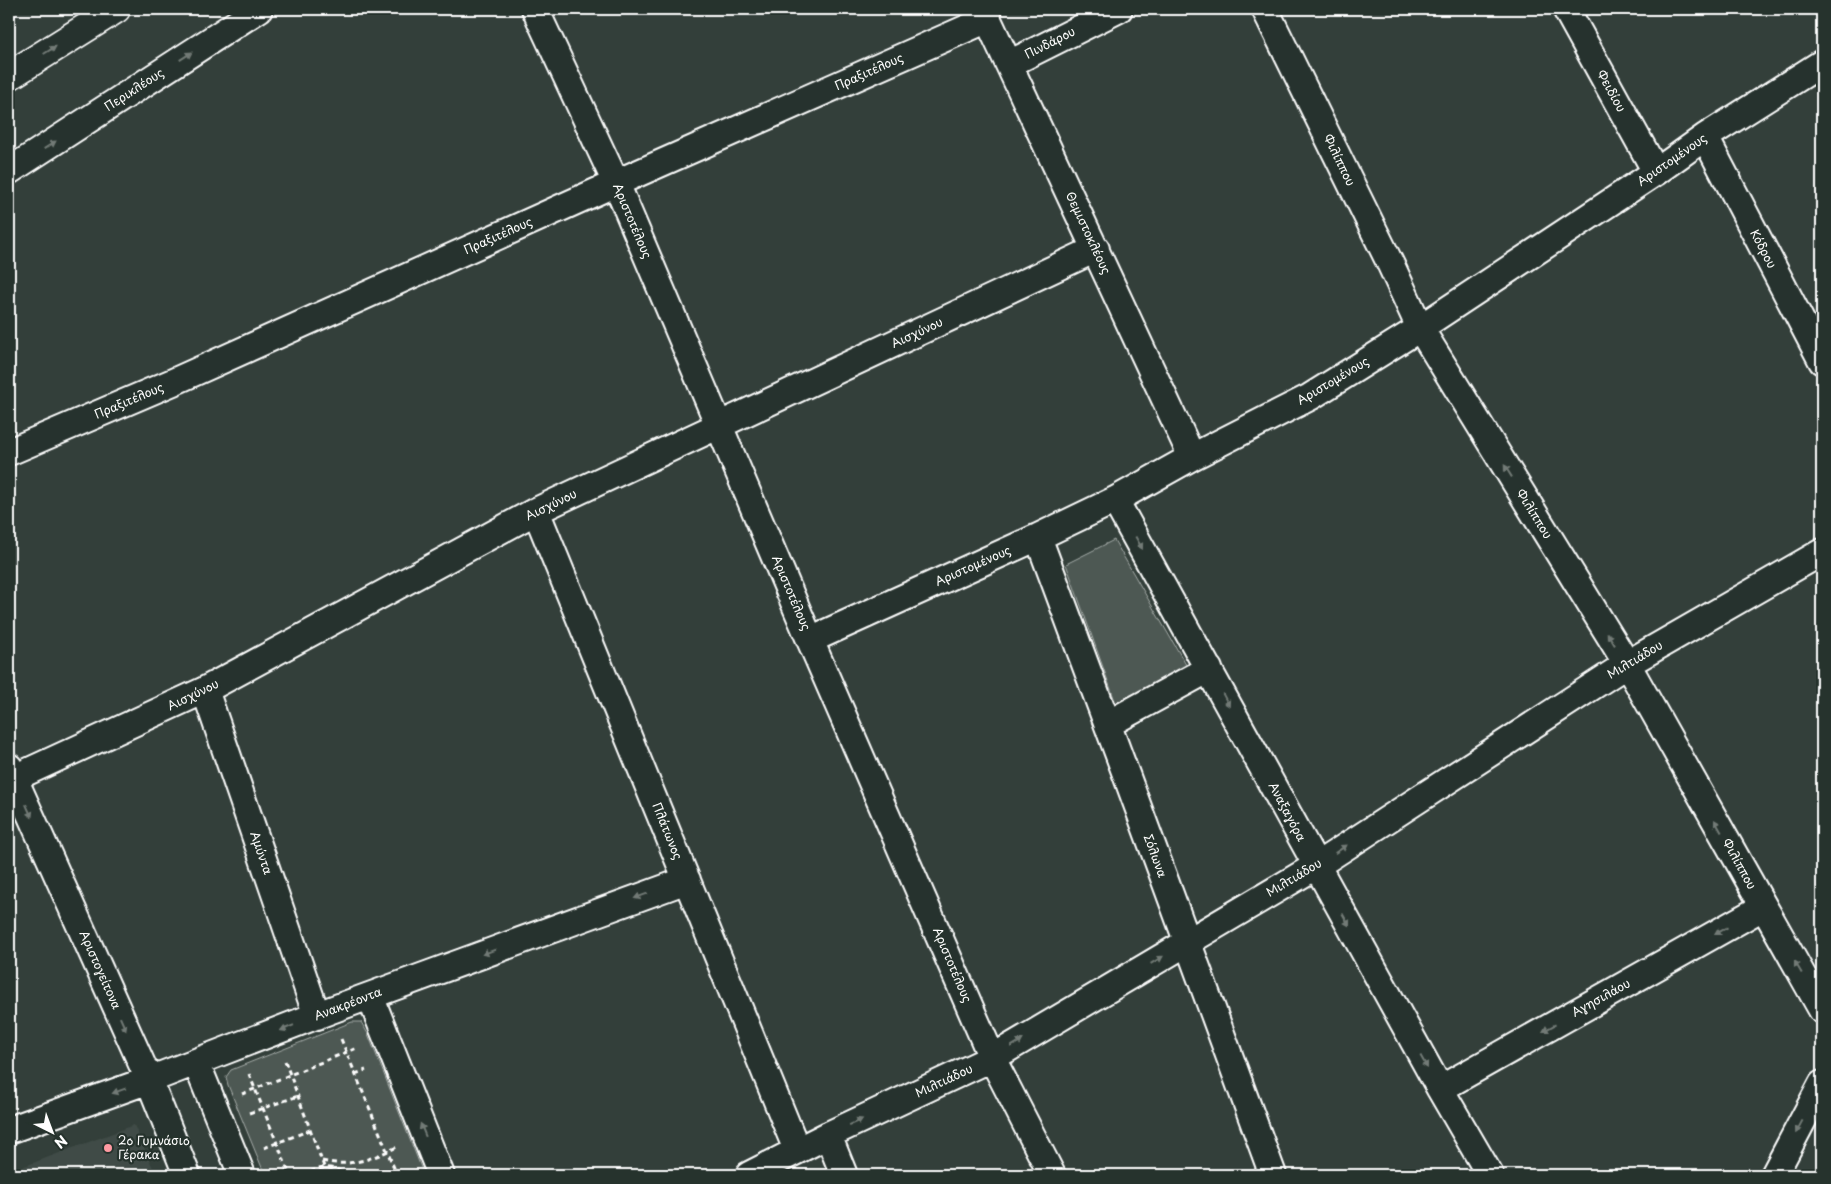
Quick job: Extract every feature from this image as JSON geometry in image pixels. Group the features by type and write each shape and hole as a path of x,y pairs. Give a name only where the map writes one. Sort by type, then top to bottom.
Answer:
{"highway":[{"path":"9,76 116,9"}],"street":[{"name":"Περικλέους","path":"9,171 259,9"},
{"name":"Αριστοτέλους","path":"535,9 616,183 810,640 992,1058 1052,1175"},
{"name":"Πινδάρου","path":"1009,64 1119,9"},
{"name":"Φιλίππου","path":"1265,9 1420,328 1626,664 1822,1010"},
{"name":"Φειδίου","path":"1566,9 1656,172"},
{"name":"Πραξιτέλους","path":"9,452 173,382 986,14"},
{"name":"Θεμιστοκλέους","path":"986,14 1192,457"},
{"name":"Αριστομένους","path":"810,640 1038,537 1115,500 1192,457 1310,397 1420,328 1656,172 1705,137 1822,63"},
{"name":"Κόδρου","path":"1705,137 1822,361"},
{"name":"Αισχύνου","path":"11,773 205,690 536,512 1096,249"},
{"name":"Αναξαγόρα","path":"1115,500 1440,1090 1490,1175"},
{"name":"Πλάτωνος","path":"536,512 797,1150"},
{"name":"Σόλωνα","path":"1038,537 1273,1175"},
{"name":"Μιλτιάδου","path":"749,1175 828,1135 992,1058 1316,866 1626,664 1822,552"},
{"path":"1108,724 1209,669"},
{"name":"Αμύντα","path":"205,690 324,1013"},
{"name":"Αριστογείτονα","path":"11,773 149,1080 187,1175"},
{"name":"Ανακρέοντα","path":"9,1130 149,1080 324,1013 687,880"},
{"name":"Αγησιλάου","path":"1440,1090 1763,907"},
{"path":"370,996 441,1175"},
{"path":"196,1062 239,1167"},
{"path":"1774,1175 1822,1084"},
{"path":"828,1135 844,1175"}],"path":[{"path":"324,1013 346,1052 397,1175"},
{"path":"274,1033 327,1175"},
{"path":"217,1114 255,1089 386,1037"},
{"path":"237,1047 290,1175"},
{"path":"217,1114 263,1108 298,1096"},
{"path":"239,1167 277,1143 310,1130"},
{"path":"322,1161 339,1164 357,1163 387,1152 424,1134"},
{"path":"302,1175 324,1167 343,1172 347,1175"}],"shaded area":[{"path":"1114,540 1189,670 1118,709 1066,564"},
{"path":"352,1022 361,1022 368,1034 424,1175 265,1175 226,1077 231,1070"},
{"name":"2ο Γυμνάσιο Γέρακα","path":"134,1125 156,1175 9,1175 9,1172"}],"place":[{"name":"2ο Γυμνάσιο Γέρακα","path":"108,1148"}]}
